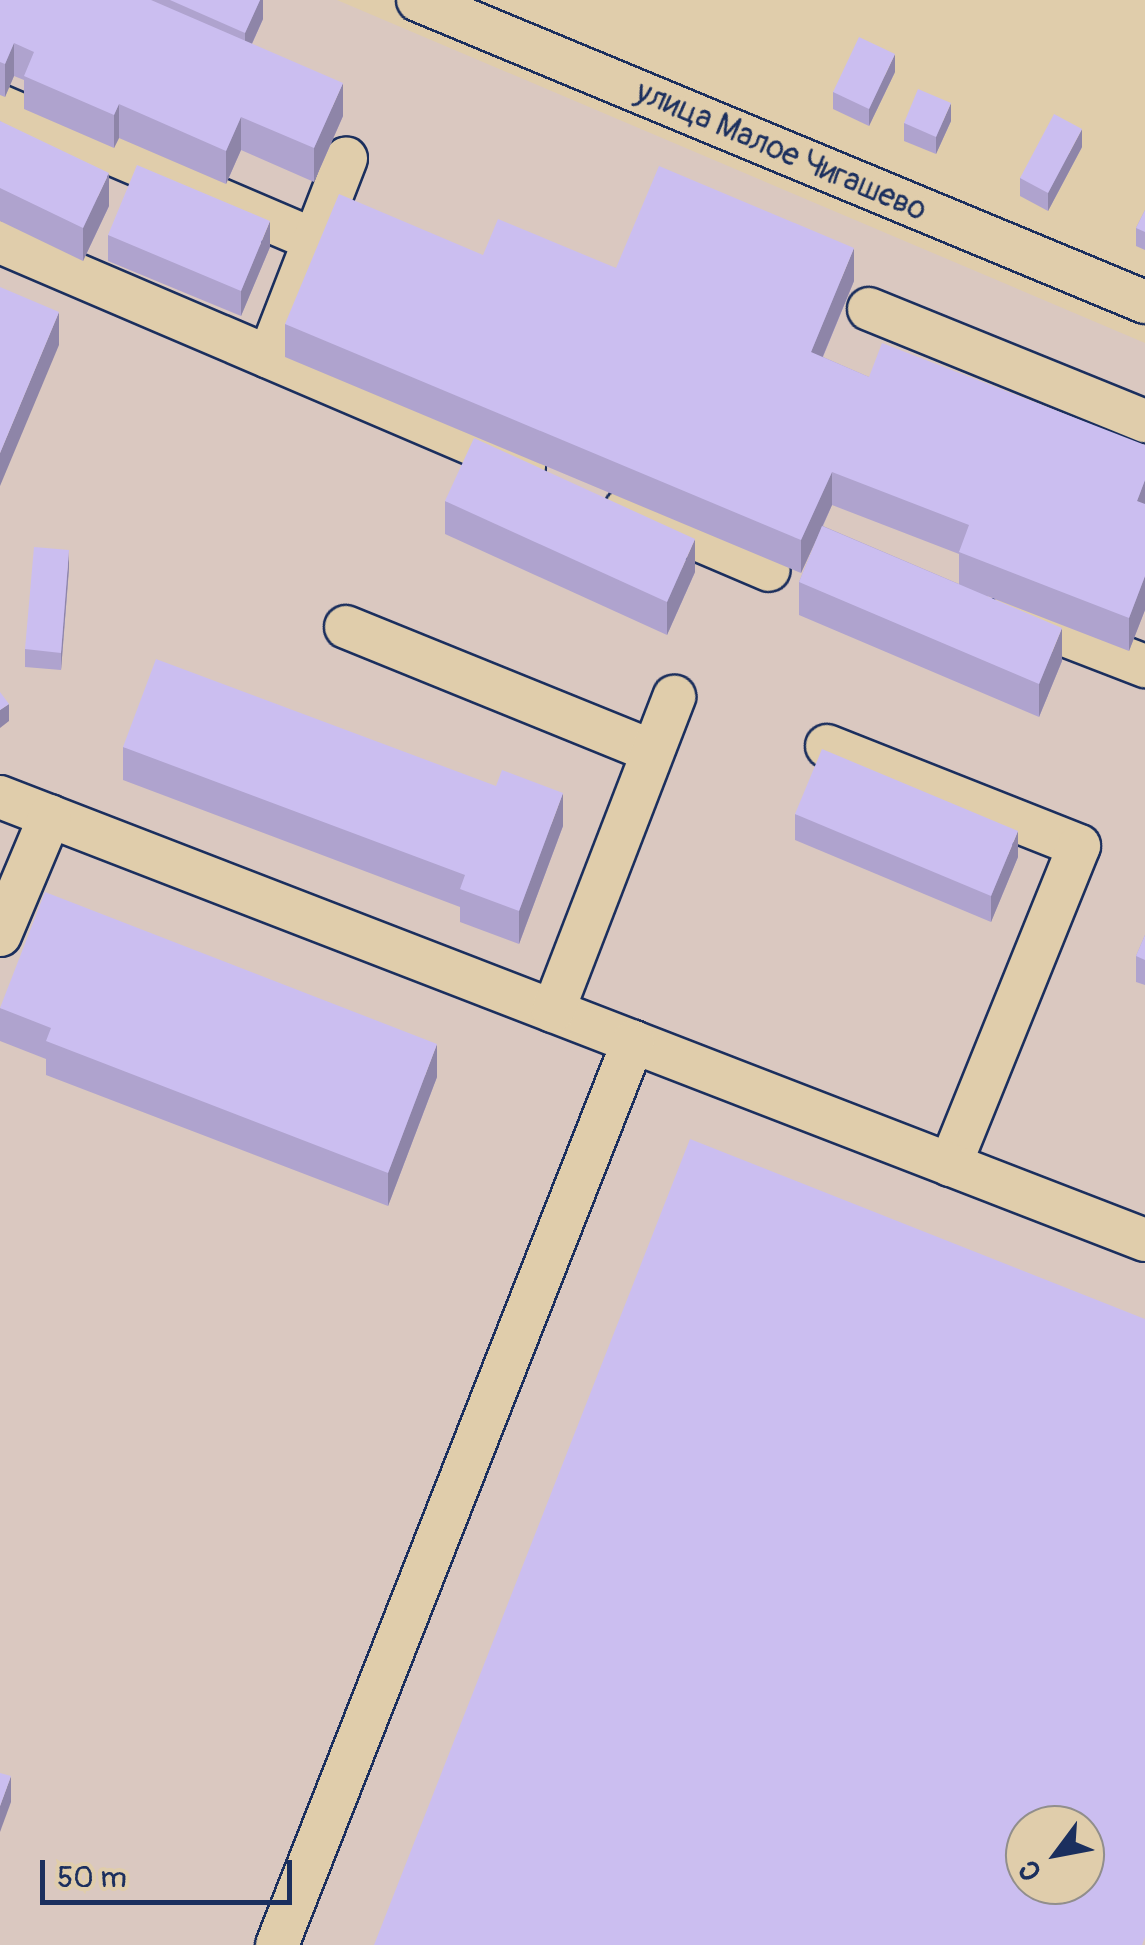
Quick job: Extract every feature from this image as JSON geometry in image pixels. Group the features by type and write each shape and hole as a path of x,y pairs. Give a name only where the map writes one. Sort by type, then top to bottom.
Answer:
{"street":[{"name":"улица Малое Чигашево","path":"418,0 1145,302"},
{"path":"0,106 314,240"},
{"path":"269,357 346,158"},
{"path":"0,242 768,570"},
{"path":"869,308 1145,422"},
{"path":"963,595 1145,666"},
{"path":"346,627 652,751"},
{"path":"553,1011 674,697"},
{"path":"827,746 1079,846 950,1165"},
{"path":"0,797 1145,1240"},
{"path":"0,935 50,816"},
{"path":"276,1945 633,1042"}],"shaded area":[{"path":"0,0 337,0 1145,343 1145,1945 0,1945"}],"building":[{"path":"0,0 151,0 343,83 314,148 241,117 226,151 119,104 114,115 24,76 34,52 14,43 5,64 0,62"},
{"path":"170,0 260,0 245,33"},
{"path":"859,37 895,54 869,109 833,92"},
{"path":"918,89 951,103 936,137 904,123"},
{"path":"1054,114 1082,129 1048,193 1020,178"},
{"path":"0,121 109,173 83,228 0,188"},
{"path":"137,165 270,221 241,291 108,235"},
{"path":"659,166 854,248 811,352 869,377 882,343 1145,445 1145,480 1137,501 1145,504 1145,576 1129,618 959,552 969,525 832,472 801,540 285,324 339,194 483,255 498,219 616,268"},
{"path":"1145,210 1145,232 1136,228"},
{"path":"0,287 59,312 0,453"},
{"path":"474,438 695,539 667,602 445,501"},
{"path":"822,526 1062,628 1039,684 799,582"},
{"path":"34,547 69,550 61,653 25,649"},
{"path":"156,659 496,786 502,770 563,793 519,911 460,889 465,875 123,747"},
{"path":"0,692 9,704 0,710"},
{"path":"822,749 1018,831 991,896 795,814"},
{"path":"45,892 437,1044 388,1173 46,1041 51,1028 0,1008"},
{"path":"1145,935 1145,960 1136,956"},
{"path":"690,1139 1145,1319 1142,1945 374,1945"},
{"path":"0,1773 11,1776 0,1806"}]}
